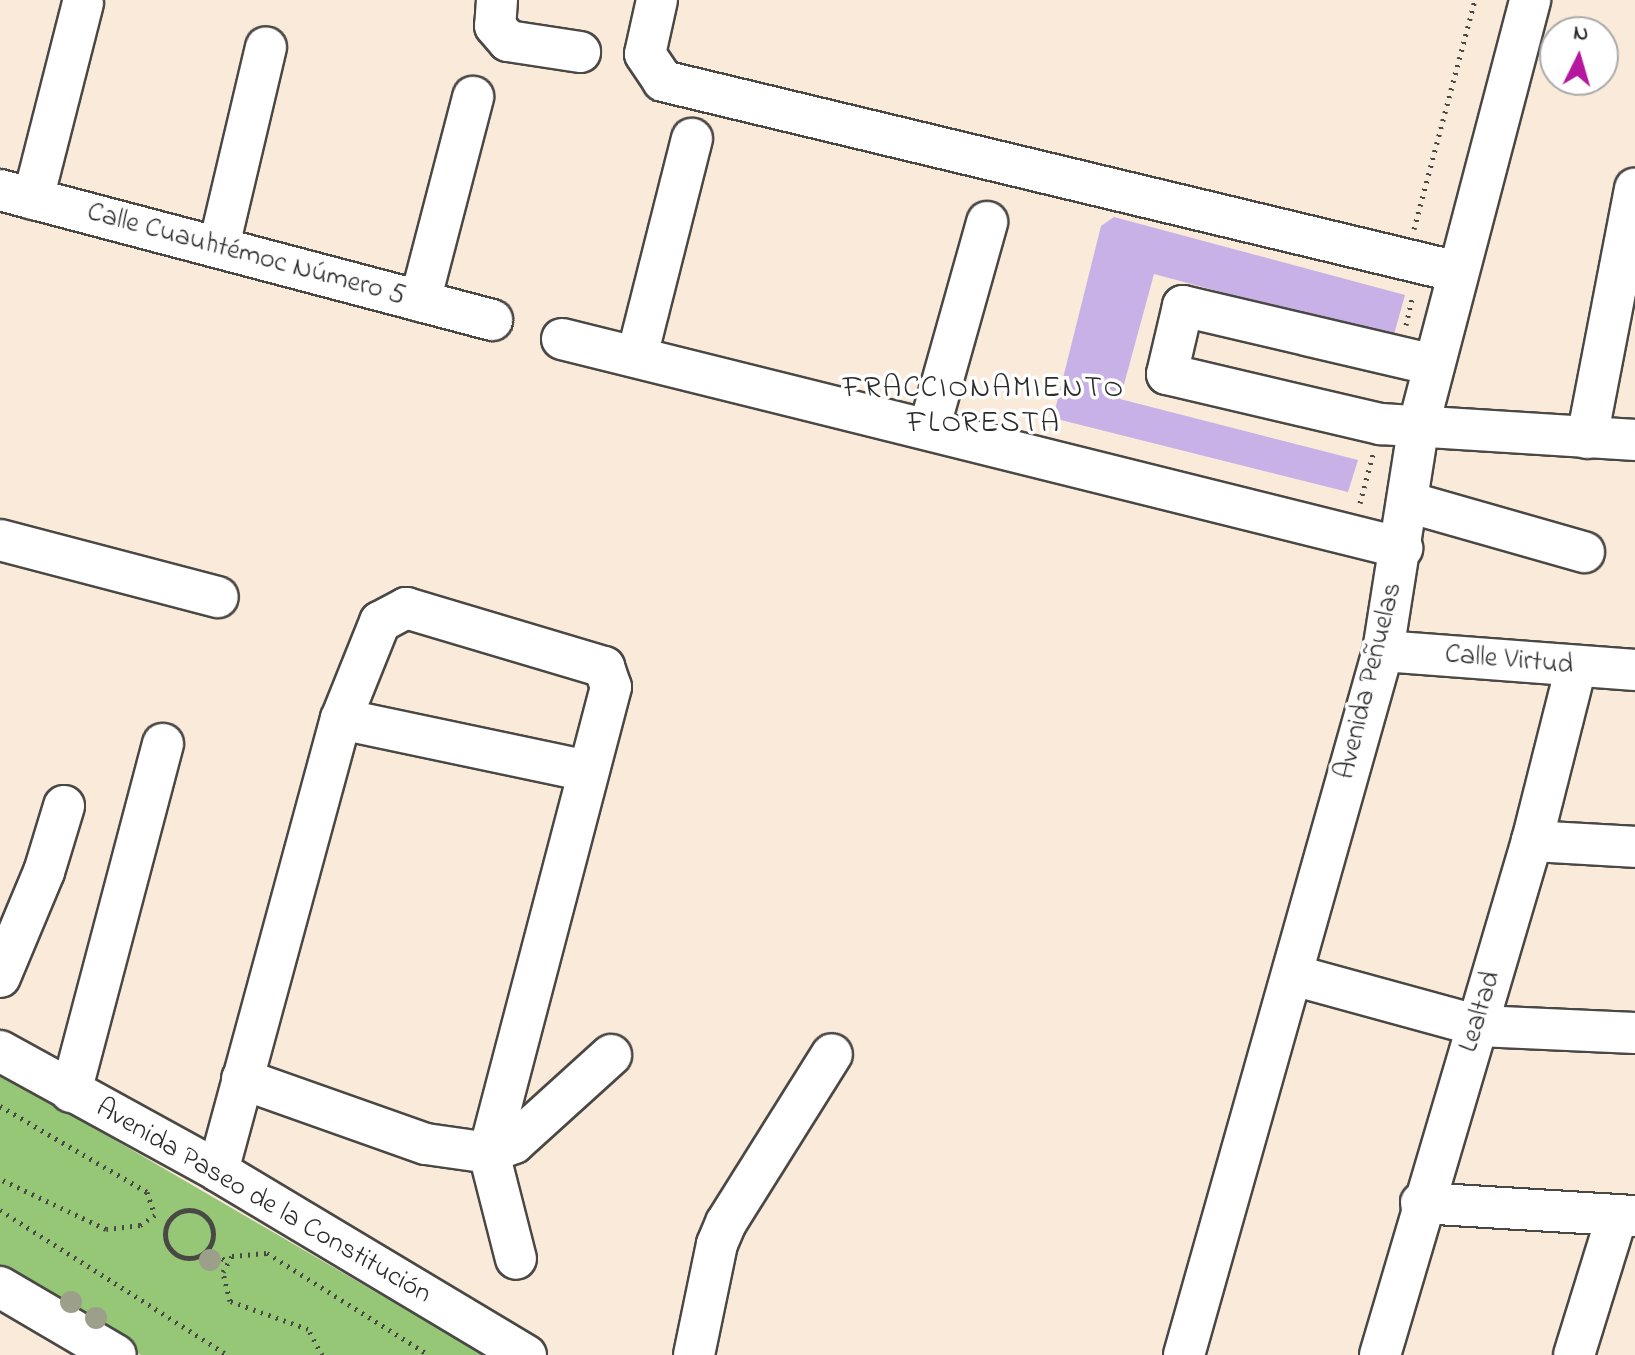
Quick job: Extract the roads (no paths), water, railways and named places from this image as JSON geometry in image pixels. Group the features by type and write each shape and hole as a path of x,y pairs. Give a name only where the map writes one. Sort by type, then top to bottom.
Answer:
{"street":[{"path":"497,0 495,26 508,41 580,52"},
{"path":"657,0 645,54 663,81 1458,272"},
{"name":"Avenida Peñuelas","path":"1184,1355 1383,651 1402,548 1419,424 1530,0"},
{"path":"16,194 83,3"},
{"path":"219,246 266,47"},
{"path":"420,301 473,97"},
{"path":"637,356 692,139"},
{"path":"1587,438 1635,189"},
{"name":"Calle Cuauhtémoc Número 5","path":"16,194 492,320"},
{"path":"929,429 987,222"},
{"path":"1434,365 1183,306 1167,374 1381,424 1635,440"},
{"path":"562,339 1402,548"},
{"path":"1408,502 1584,552"},
{"path":"0,540 218,597"},
{"path":"218,1171 341,719 380,622 406,608 604,667 611,687 489,1153 516,1259"},
{"name":"Calle Virtud","path":"1383,651 1635,670"},
{"name":"Lealtad","path":"1380,1355 1421,1203 1479,1026 1532,841 1576,667"},
{"path":"341,719 588,771"},
{"path":"71,1092 163,744"},
{"path":"4,956 44,872 64,806"},
{"path":"1532,841 1635,847"},
{"path":"1293,975 1479,1026 1635,1033"},
{"name":"Avenida Paseo de la Constitución","path":"0,1051 218,1171 526,1355"},
{"path":"694,1355 722,1233 832,1054"},
{"path":"242,1079 426,1144 489,1153 514,1143 611,1055"},
{"path":"1421,1203 1626,1216 1574,1355"},
{"path":"0,1287 116,1355"}],"district":[{"name":"FRACCIONAMIENTO FLORESTA","path":"984,406"}]}
